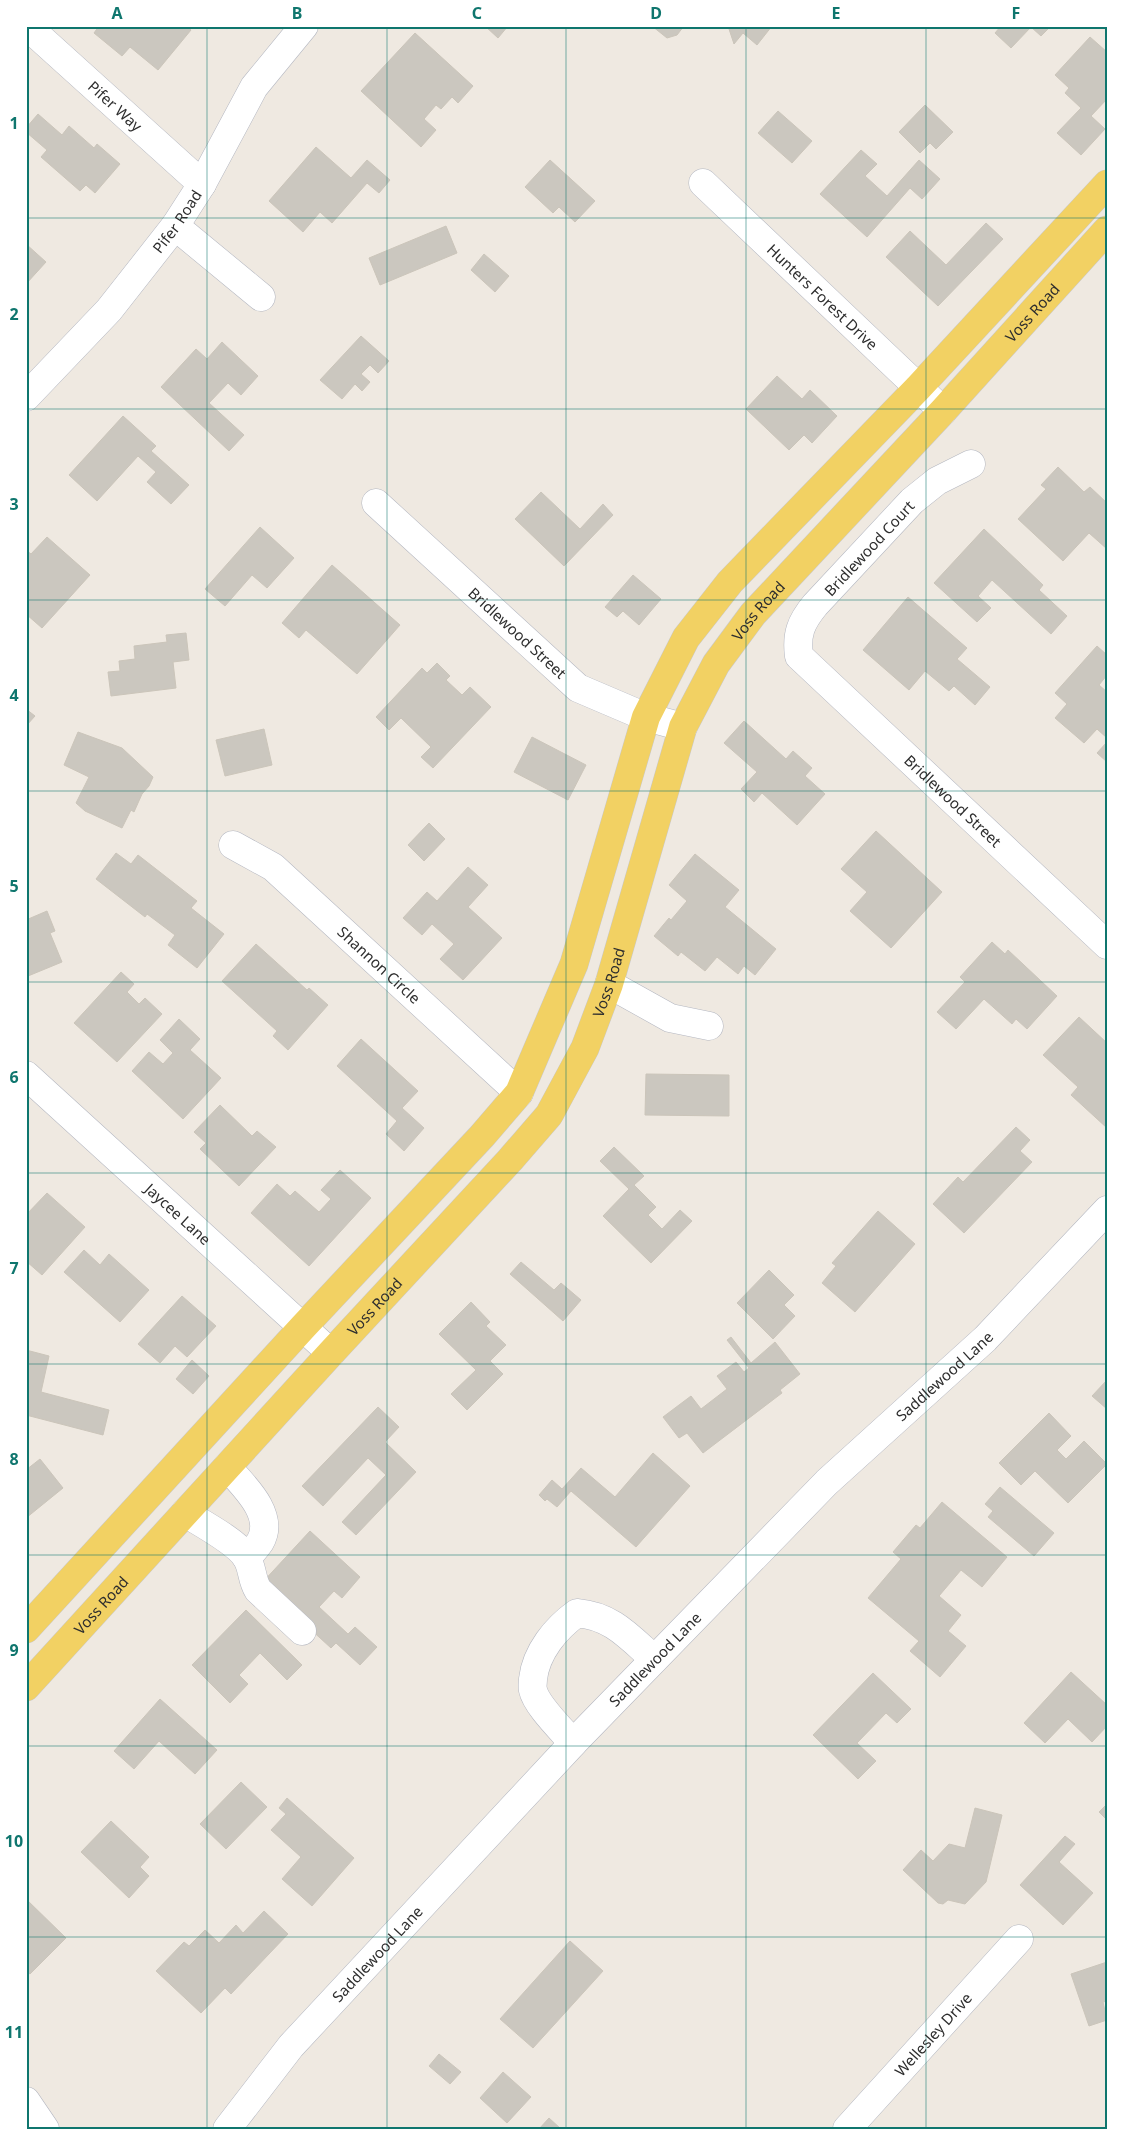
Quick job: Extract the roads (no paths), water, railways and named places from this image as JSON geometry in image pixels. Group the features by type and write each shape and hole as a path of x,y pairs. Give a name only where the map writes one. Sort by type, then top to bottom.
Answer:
{"main road":[{"path":"26,1629 482,1136 519,1093 574,964 646,717 686,638 730,582 918,388 1107,184"},
{"name":"Voss Road","path":"26,1687 330,1353 510,1160 549,1115 585,1048 609,984 683,727 716,664 753,614 943,411 1107,230"},
{"path":"482,1136 510,1160"},
{"path":"148,1496 180,1518"}],"street":[{"name":"Pifer Way","path":"27,26 202,184"},
{"name":"Pifer Road","path":"26,397 109,310 175,226 202,184 254,87 304,26"},
{"name":"Hunters Forest Drive","path":"703,183 943,411"},
{"path":"175,226 261,297"},
{"name":"Bridlewood Court","path":"799,656 798,630 815,605 912,501 937,482 971,464"},
{"name":"Bridlewood Street","path":"376,503 578,688 646,717 683,727"},
{"name":"Bridlewood Street","path":"799,656 1107,945"},
{"name":"Shannon Circle","path":"233,845 273,866 519,1093"},
{"path":"609,984 670,1018 709,1026"},
{"name":"Jaycee Lane","path":"26,1075 330,1353"},
{"name":"Saddlewood Lane","path":"227,2129 291,2046 573,1743 827,1482 985,1339 1107,1210"},
{"path":"227,1467 253,1496 264,1528 260,1542 247,1558"},
{"path":"180,1518 239,1548 247,1558 252,1570 253,1582 258,1590 302,1631"},
{"path":"573,1743 546,1712 532,1690 535,1666 548,1642 563,1622 577,1613 595,1614 615,1626 654,1659"},
{"name":"Wellesley Drive","path":"847,2129 1019,1940"},
{"path":"26,2101 45,2129"}]}
